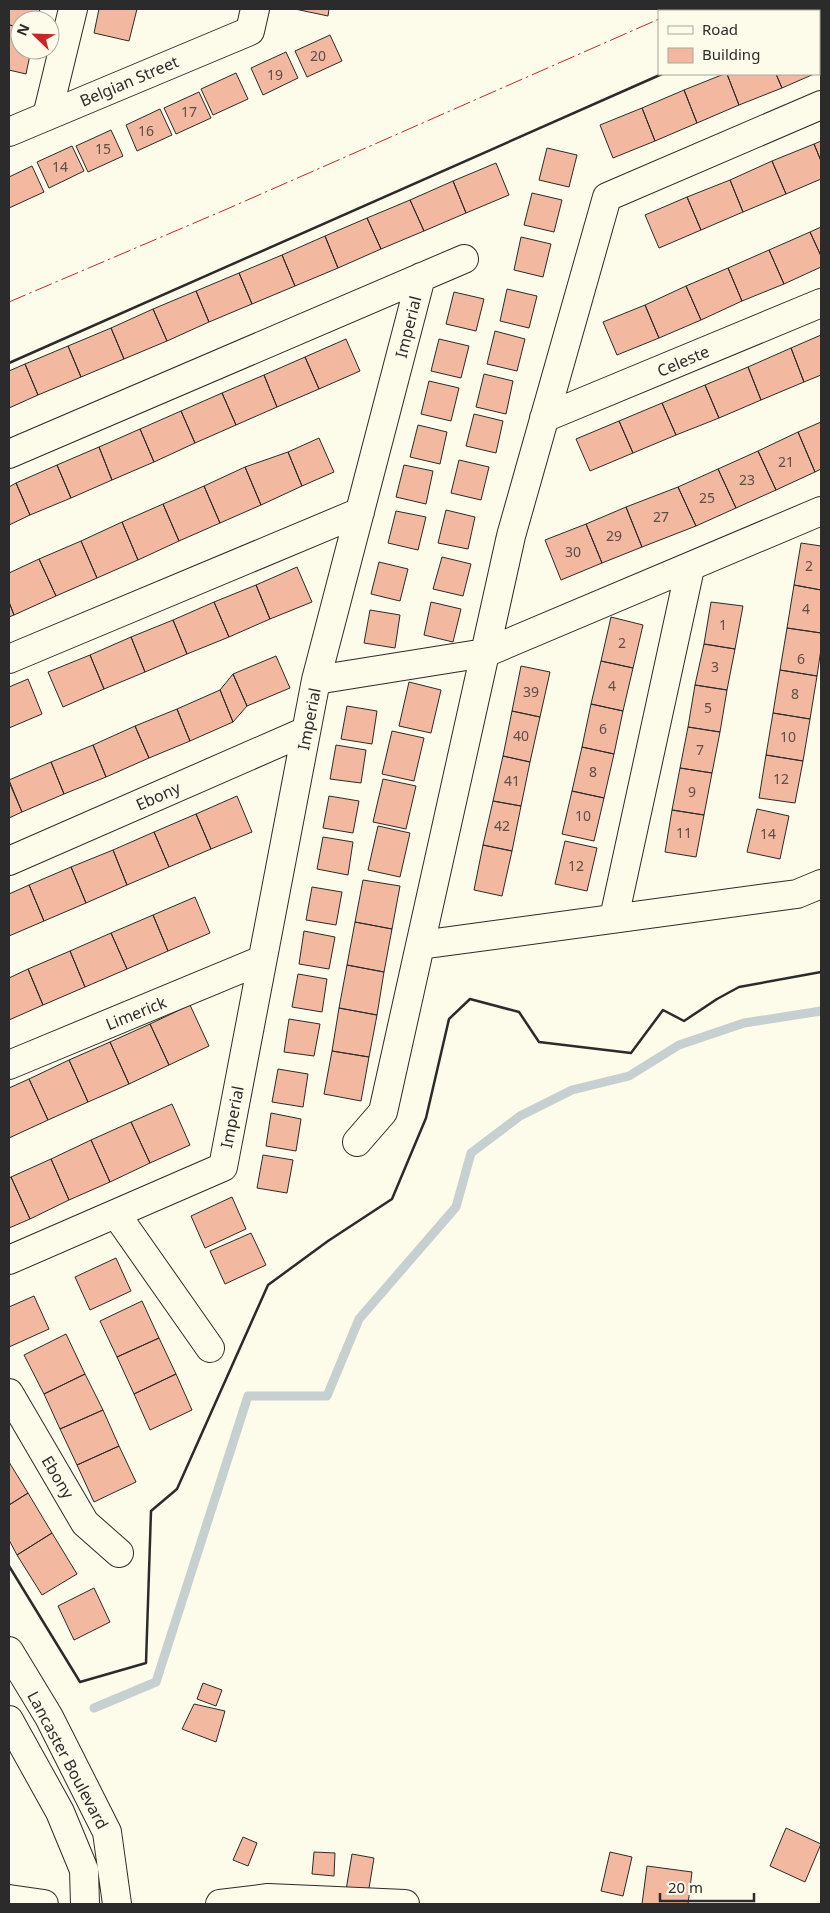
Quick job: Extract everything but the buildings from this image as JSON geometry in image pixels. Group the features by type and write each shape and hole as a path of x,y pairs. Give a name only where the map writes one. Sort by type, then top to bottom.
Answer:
{"street":[{"path":"47,116 73,9"},
{"name":"Belgian Street","path":"9,132 253,20"},
{"path":"357,1142 383,1112 511,536 607,197 821,105"},
{"path":"9,454 464,258"},
{"name":"Imperial","path":"116,1214 223,1167 316,680 421,277"},
{"name":"Celeste","path":"544,418 821,303"},
{"path":"316,680 485,653 690,568 821,511"},
{"path":"9,659 360,512"},
{"path":"614,918 690,568"},
{"name":"Ebony","path":"9,861 306,731"},
{"path":"420,945 797,894 821,884"},
{"name":"Limerick","path":"9,1065 262,960"},
{"path":"9,1260 116,1214 210,1348"},
{"name":"Ebony","path":"9,1393 85,1522 119,1553"},
{"name":"Lancaster Boulevard","path":"9,1651 48,1717 107,1832 117,1904"},
{"name":"Lancaster Boulevard","path":"12,1724 60,1812 84,1870 85,1904"},
{"path":"220,1904 268,1898 405,1904"},
{"path":"9,1899 44,1904"}],"waterway":[{"path":"94,1708 156,1682 248,1396 327,1396 359,1319 456,1207 471,1153 520,1116 572,1090 629,1076 679,1045 744,1023 821,1011"}],"wall":[{"path":"9,363 660,75"},
{"path":"9,1566 80,1682 146,1663 151,1511 177,1489 268,1285 328,1241 392,1199 426,1118 449,1019 470,999 519,1012 539,1042 631,1053 663,1010 684,1021 739,987 821,972"}],"power":[{"path":"9,302 227,209 658,19"}]}
